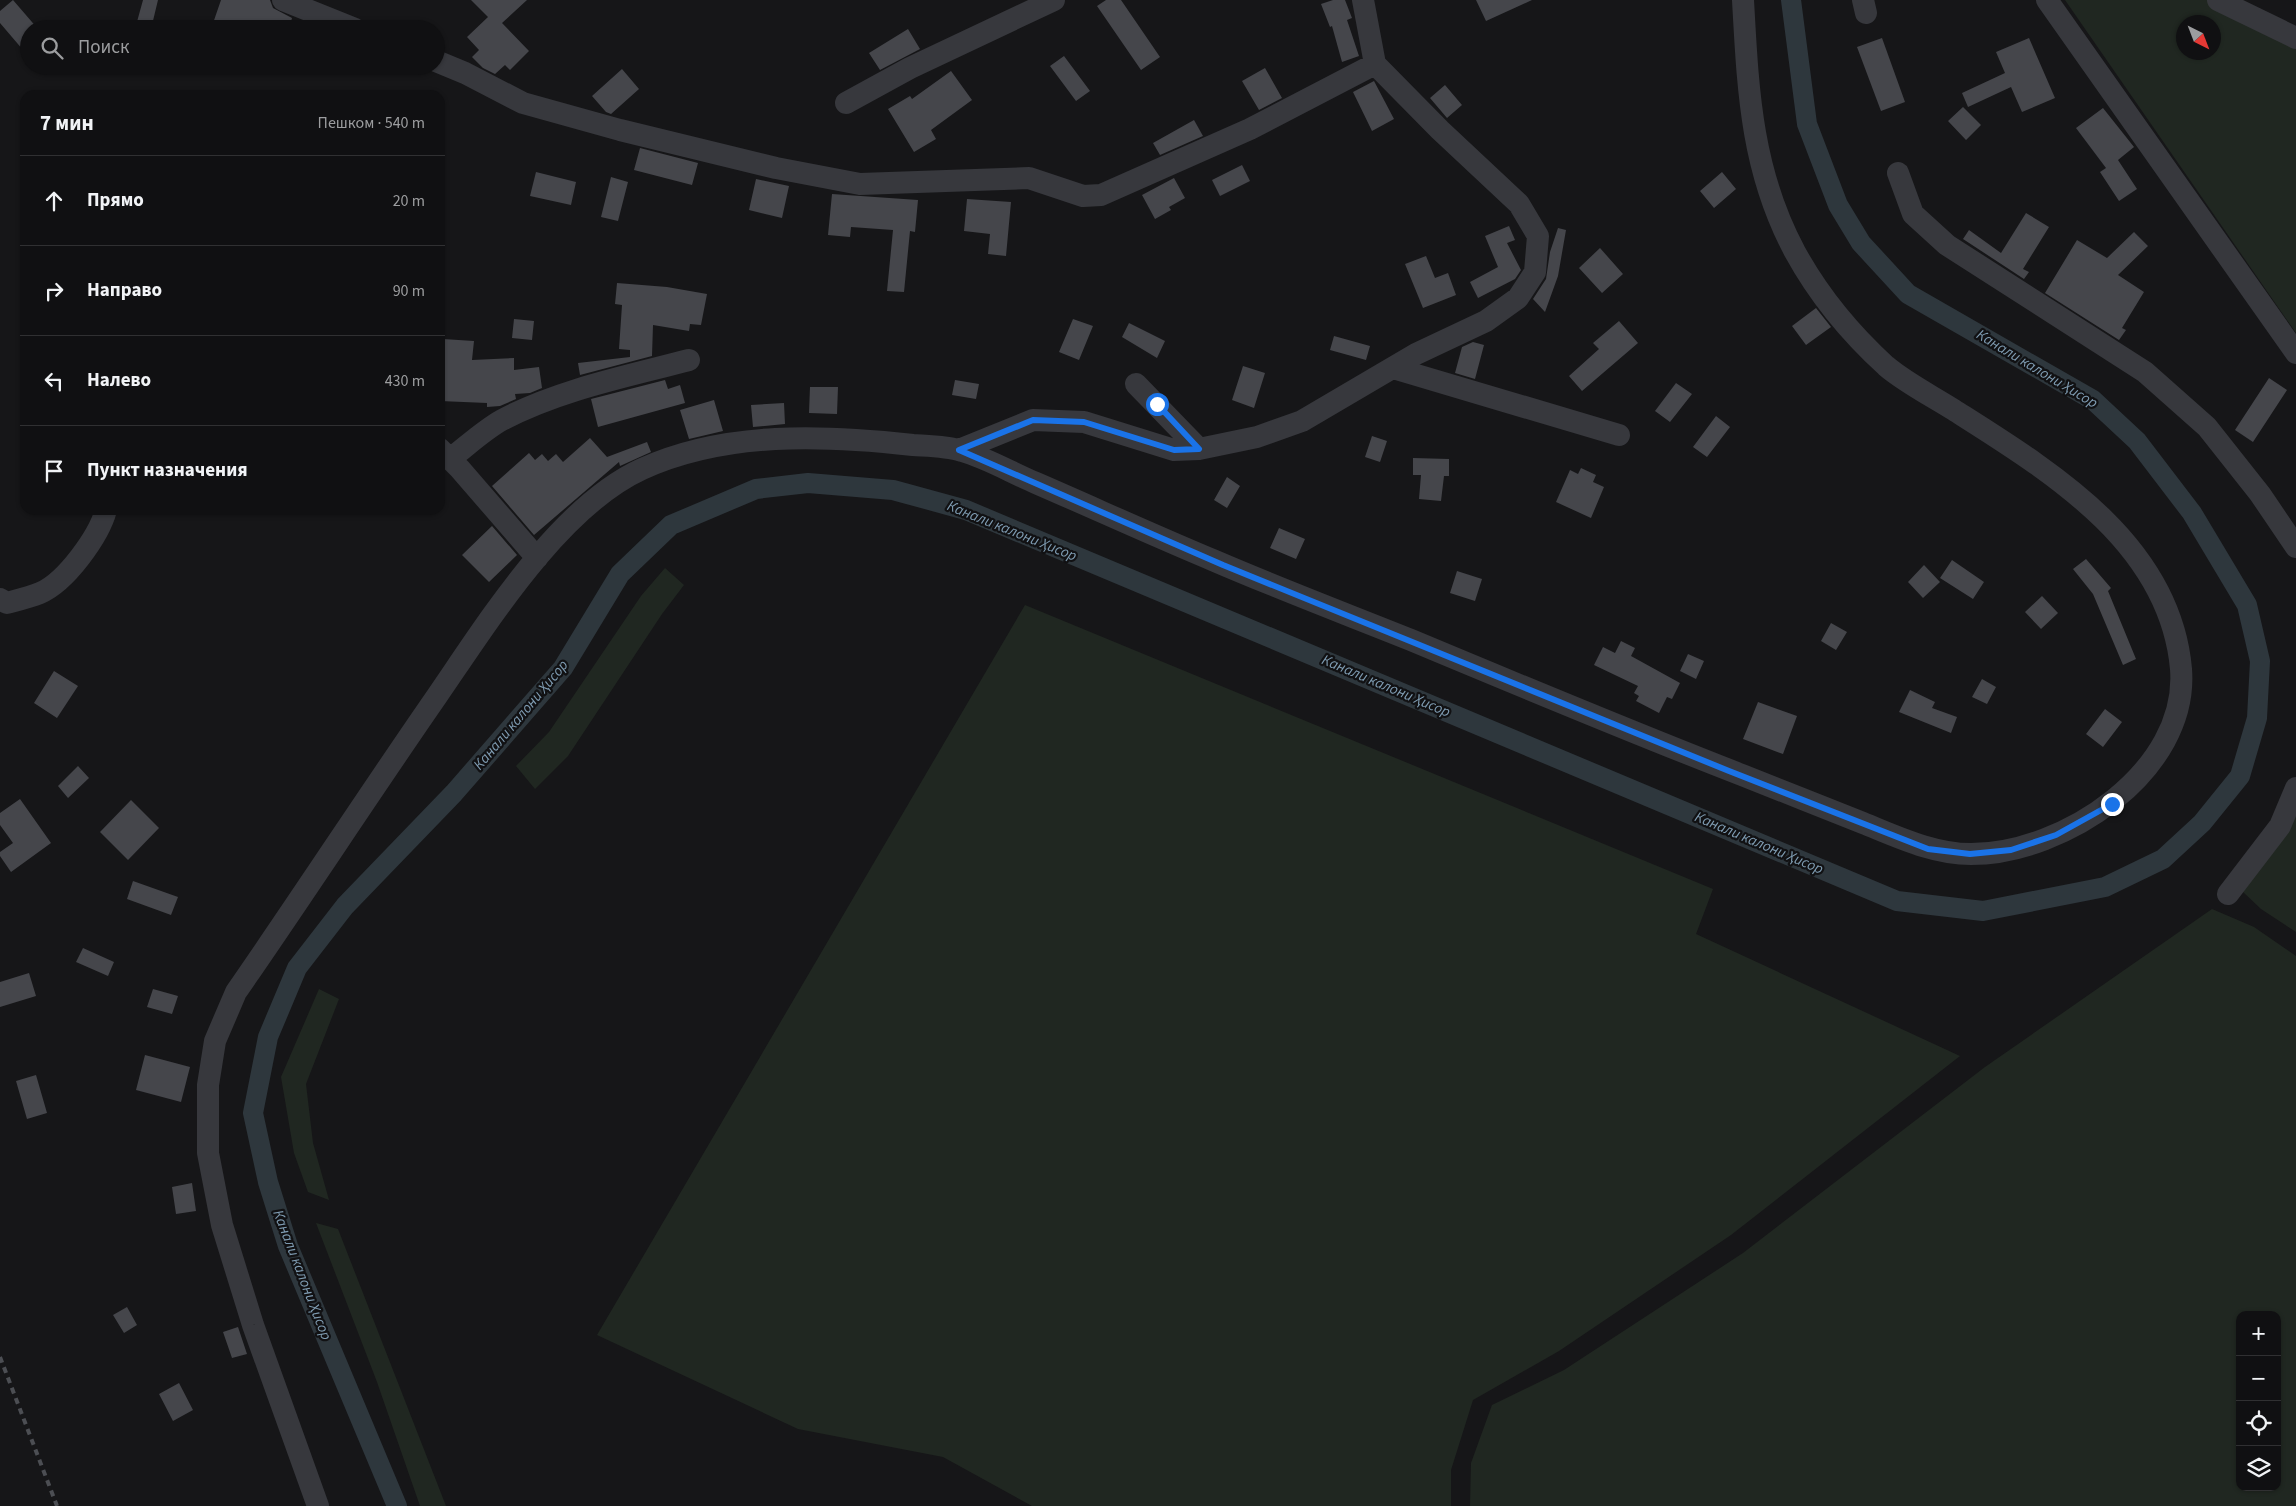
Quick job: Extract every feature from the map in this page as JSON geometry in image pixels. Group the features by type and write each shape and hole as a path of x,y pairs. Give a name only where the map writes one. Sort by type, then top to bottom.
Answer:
{"street":[{"path":"846,103 889,82 910,68 1054,0"},
{"path":"959,450 1033,420 1084,422 1174,450 1199,449 1258,437 1302,420 1416,354 1486,321 1518,298 1534,272 1538,236 1519,204 1440,130 1376,64 1362,0"},
{"path":"318,1506 253,1325 222,1224 208,1153 208,1085 215,1041 236,992 491,617 555,536 610,487 639,470 676,456 726,444 782,439 875,440 959,450 1223,565 1729,771 1928,849 1970,854 2011,850 2056,835 2112,804 2147,768 2175,722 2182,675 2171,617 2138,558 2090,505 2054,475 1892,371 1857,336 1828,301 1796,253 1770,193 1751,122 1743,0"},
{"path":"2048,0 2296,353"},
{"path":"2218,0 2296,38"},
{"path":"295,2 334,20"},
{"path":"445,65 465,73 523,103 620,130 776,168 860,184 1029,178 1083,196 1101,195 1250,130 1376,64"},
{"path":"1898,173 1913,214 1947,245 2146,372 2207,427 2260,494 2296,547"},
{"path":"537,558 445,454 502,420 536,405 589,386 689,360"},
{"path":"1393,368 1619,435"},
{"path":"1136,384 1199,449"},
{"path":"0,599 7,603 42,592 75,565 102,524 105,515"},
{"path":"2228,894 2280,826 2296,788"}],"shaded area":[{"path":"2065,0 2208,0 2296,41 2296,333"},
{"path":"665,568 684,585 662,614 568,756 535,789 516,766 549,732 641,596"},
{"path":"1025,605 1713,889 1696,934 1960,1056 1731,1235 1559,1351 1473,1400 1451,1470 1451,1506 1032,1506 943,1457 798,1429 597,1335"},
{"path":"2296,815 2296,932 2261,909 2242,891"},
{"path":"2212,909 2254,927 2296,956 2296,1506 1470,1506 1471,1463 1492,1405 1564,1370 1743,1253 1985,1067"},
{"path":"319,989 339,999 306,1084 313,1143 329,1200 308,1192 294,1153 281,1077"},
{"path":"316,1223 338,1229 446,1506 420,1506 377,1382"}],"building":[{"path":"13,0 30,20 20,20 20,46 0,23 0,11"},
{"path":"143,0 158,0 153,20 137,20"},
{"path":"221,0 270,0 273,8 292,18 291,20 214,20"},
{"path":"471,0 527,0 502,23 529,51 510,70 505,65 495,74 483,68 472,57 479,50 467,37 488,17"},
{"path":"1106,0 1121,0 1160,57 1141,70 1097,6"},
{"path":"1333,0 1345,0 1352,18 1347,20 1359,56 1342,62 1332,26 1330,27 1321,4"},
{"path":"1476,0 1532,0 1486,21"},
{"path":"908,29 920,49 880,70 869,53"},
{"path":"1882,38 1905,102 1881,111 1857,47"},
{"path":"2029,38 2055,98 2022,112 2011,87 1968,107 1962,93 2005,73 1996,52"},
{"path":"1064,56 1090,91 1076,101 1050,66"},
{"path":"1265,68 1282,98 1259,110 1242,81"},
{"path":"622,69 639,89 611,114 606,112 592,96"},
{"path":"951,71 972,100 931,130 936,139 914,152 888,109 910,96 912,99"},
{"path":"1374,81 1394,119 1372,131 1353,92"},
{"path":"1445,85 1462,105 1447,118 1430,98"},
{"path":"1963,107 1981,125 1966,140 1948,121"},
{"path":"2103,108 2134,147 2118,160 2137,189 2119,201 2100,172 2106,168 2076,128"},
{"path":"1194,120 1203,136 1160,155 1153,143"},
{"path":"640,148 698,163 692,185 634,170"},
{"path":"1242,165 1250,181 1220,196 1212,180"},
{"path":"536,172 576,182 571,205 530,196"},
{"path":"1722,172 1736,189 1714,208 1700,191"},
{"path":"611,177 628,182 618,221 601,217"},
{"path":"1174,178 1185,198 1169,207 1171,210 1155,219 1142,195"},
{"path":"756,179 789,186 782,218 749,210"},
{"path":"832,194 918,200 915,232 910,231 904,292 887,291 893,230 851,227 850,237 828,235"},
{"path":"967,199 1011,202 1006,256 988,254 990,234 964,231"},
{"path":"2026,213 2049,227 2023,269 2029,272 2024,279 1963,239 1969,230 2001,253"},
{"path":"1509,226 1515,240 1507,243 1521,270 1515,279 1478,298 1470,282 1498,267 1485,236"},
{"path":"1558,228 1566,230 1558,276 1545,312 1533,299 1546,279 1550,252"},
{"path":"2134,232 2148,246 2118,275 2144,292 2122,328 2126,330 2119,340 2045,293 2077,240 2107,258"},
{"path":"1600,248 1623,274 1602,293 1579,268"},
{"path":"1426,256 1435,278 1448,273 1456,295 1423,308 1405,264"},
{"path":"617,283 667,287 707,294 701,325 690,324 689,331 653,325 652,356 580,375 578,363 630,357 630,350 619,349 622,305 615,304"},
{"path":"1816,308 1831,327 1806,345 1792,326"},
{"path":"514,319 534,321 532,340 512,338"},
{"path":"1073,319 1093,326 1079,360 1059,352"},
{"path":"1619,321 1638,343 1582,391 1569,376 1599,349 1593,343"},
{"path":"1129,323 1165,341 1157,358 1122,337"},
{"path":"1334,336 1370,346 1366,360 1330,350"},
{"path":"445,339 474,341 472,360 514,358 514,370 539,367 542,388 530,393 515,394 516,399 500,406 487,407 487,403 445,401"},
{"path":"1473,342 1484,345 1475,379 1455,373 1462,347"},
{"path":"1243,366 1265,373 1254,408 1232,400"},
{"path":"2269,378 2287,390 2253,442 2235,430"},
{"path":"665,380 668,389 680,385 685,403 598,427 591,399"},
{"path":"955,380 979,384 976,399 952,395"},
{"path":"1676,383 1692,394 1670,422 1655,411"},
{"path":"810,387 838,387 837,414 809,413"},
{"path":"714,400 723,431 689,439 680,410"},
{"path":"784,403 785,424 753,427 751,405"},
{"path":"1716,416 1730,427 1707,457 1693,447"},
{"path":"1372,436 1387,441 1380,462 1365,457"},
{"path":"590,438 607,457 647,442 651,452 620,466 619,462 534,535 492,486 529,453 535,460 542,454 548,461 556,454 563,462"},
{"path":"1413,458 1449,459 1449,476 1444,476 1441,501 1419,499 1421,475 1413,475"},
{"path":"1581,468 1596,475 1593,482 1604,487 1591,518 1556,502 1570,470 1578,474"},
{"path":"1227,477 1240,486 1227,508 1214,500"},
{"path":"492,526 517,555 489,582 462,555"},
{"path":"1279,528 1305,539 1296,559 1270,548"},
{"path":"2086,559 2111,588 2108,591 2136,659 2123,665 2093,594 2073,569"},
{"path":"1952,560 1984,582 1973,599 1940,578"},
{"path":"1924,565 1940,582 1923,598 1908,582"},
{"path":"1457,571 1482,579 1475,601 1450,593"},
{"path":"2042,596 2058,613 2041,629 2025,612"},
{"path":"1831,623 1847,632 1836,650 1821,641"},
{"path":"1621,641 1635,648 1631,656 1680,683 1672,699 1667,697 1659,713 1636,701 1639,696 1634,693 1638,686 1594,665 1603,647 1615,653"},
{"path":"1688,654 1704,661 1696,679 1680,671"},
{"path":"54,671 78,686 57,718 34,703"},
{"path":"1982,679 1996,687 1987,704 1972,697"},
{"path":"1910,690 1935,702 1932,708 1957,717 1951,733 1899,712"},
{"path":"1758,702 1797,716 1783,754 1743,739"},
{"path":"2105,709 2122,722 2103,747 2086,734"},
{"path":"78,766 89,778 68,798 58,786"},
{"path":"20,799 51,843 11,872 0,856 0,852 13,843 0,825 0,813"},
{"path":"131,800 159,828 128,860 100,832"},
{"path":"133,881 178,897 171,915 127,899"},
{"path":"83,948 114,962 108,976 76,962"},
{"path":"29,973 36,996 0,1007 0,982"},
{"path":"153,989 178,996 172,1014 147,1007"},
{"path":"145,1055 190,1067 181,1102 136,1090"},
{"path":"36,1075 47,1113 27,1119 16,1081"},
{"path":"192,1183 196,1211 176,1214 172,1187"},
{"path":"127,1307 137,1325 124,1333 113,1315"},
{"path":"238,1327 247,1354 232,1358 223,1332"},
{"path":"179,1383 193,1410 173,1421 159,1394"}],"waterway":[{"name":"Канали калони Ҳисор","path":"397,1506 288,1246 268,1182 253,1113 268,1037 297,968 345,906 454,793 563,668 620,574 671,525 756,489 808,483 893,490 966,510 1897,901 1983,911 2105,887 2163,859 2202,823 2240,776 2257,718 2260,661 2247,605 2192,513 2137,441 2093,400 1908,294 1861,243 1838,205 1807,124 1791,0"}],"railway":[{"path":"0,1357 57,1506"}],"route":[{"path":"1157,404 1199,449 1174,450 1084,422 1033,420 959,450 1223,565 1729,771 1928,849 1970,854 2011,850 2056,835 2112,804"}]}
